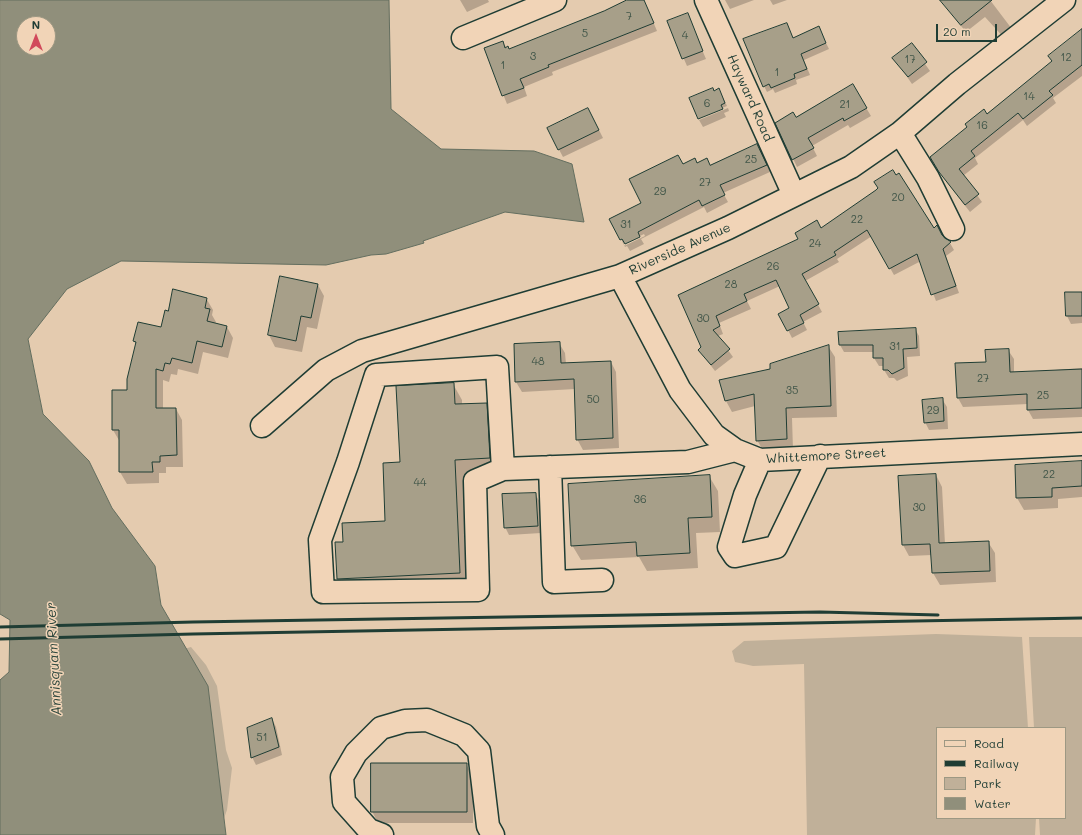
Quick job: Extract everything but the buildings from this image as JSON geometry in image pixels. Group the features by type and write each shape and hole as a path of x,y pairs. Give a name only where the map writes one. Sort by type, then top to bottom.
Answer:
{"street":[{"path":"463,38 555,0"},
{"name":"Hayward Road","path":"706,0 794,195"},
{"name":"Riverside Avenue","path":"262,426 326,370 362,350 620,276 728,228 851,167 900,133 964,79 1064,0"},
{"path":"900,133 928,178 953,229"},
{"name":"Whittemore Street","path":"620,276 680,390 714,435 735,450 760,460 1082,444"},
{"path":"503,469 497,368 376,375 348,462 320,540 323,592 478,590 475,481 503,469 688,462 735,450"},
{"path":"760,460 745,495 729,547 735,556 776,547 820,456"},
{"path":"550,467 554,582 602,580"},
{"path":"382,835 369,830 344,802 342,777 356,753 381,728 405,721 427,720 464,735 479,751 485,832"}],"green space":[{"path":"936,634 1022,637 1028,727 936,727 936,819 1036,819 1035,835 807,835 804,664 753,666 735,662 732,651 744,641"},
{"path":"1029,637 1082,637 1082,835 1040,835 1039,819 1066,819 1066,727 1034,727"},
{"path":"191,647 206,665 217,686 226,750 232,768 227,810 218,835 169,653"}],"water":[{"name":"Annisquam River","path":"0,0 389,0 391,109 441,149 534,151 572,164 584,222 505,212 423,241 424,243 386,254 371,255 326,265 121,261 67,289 28,339 43,414 89,461 112,508 155,566 161,605 208,686 226,835 0,835 0,680 9,672 10,620 0,614"}],"railway":[{"path":"0,627 193,622 820,612 938,615"},
{"path":"0,639 193,634 1082,618"}]}
